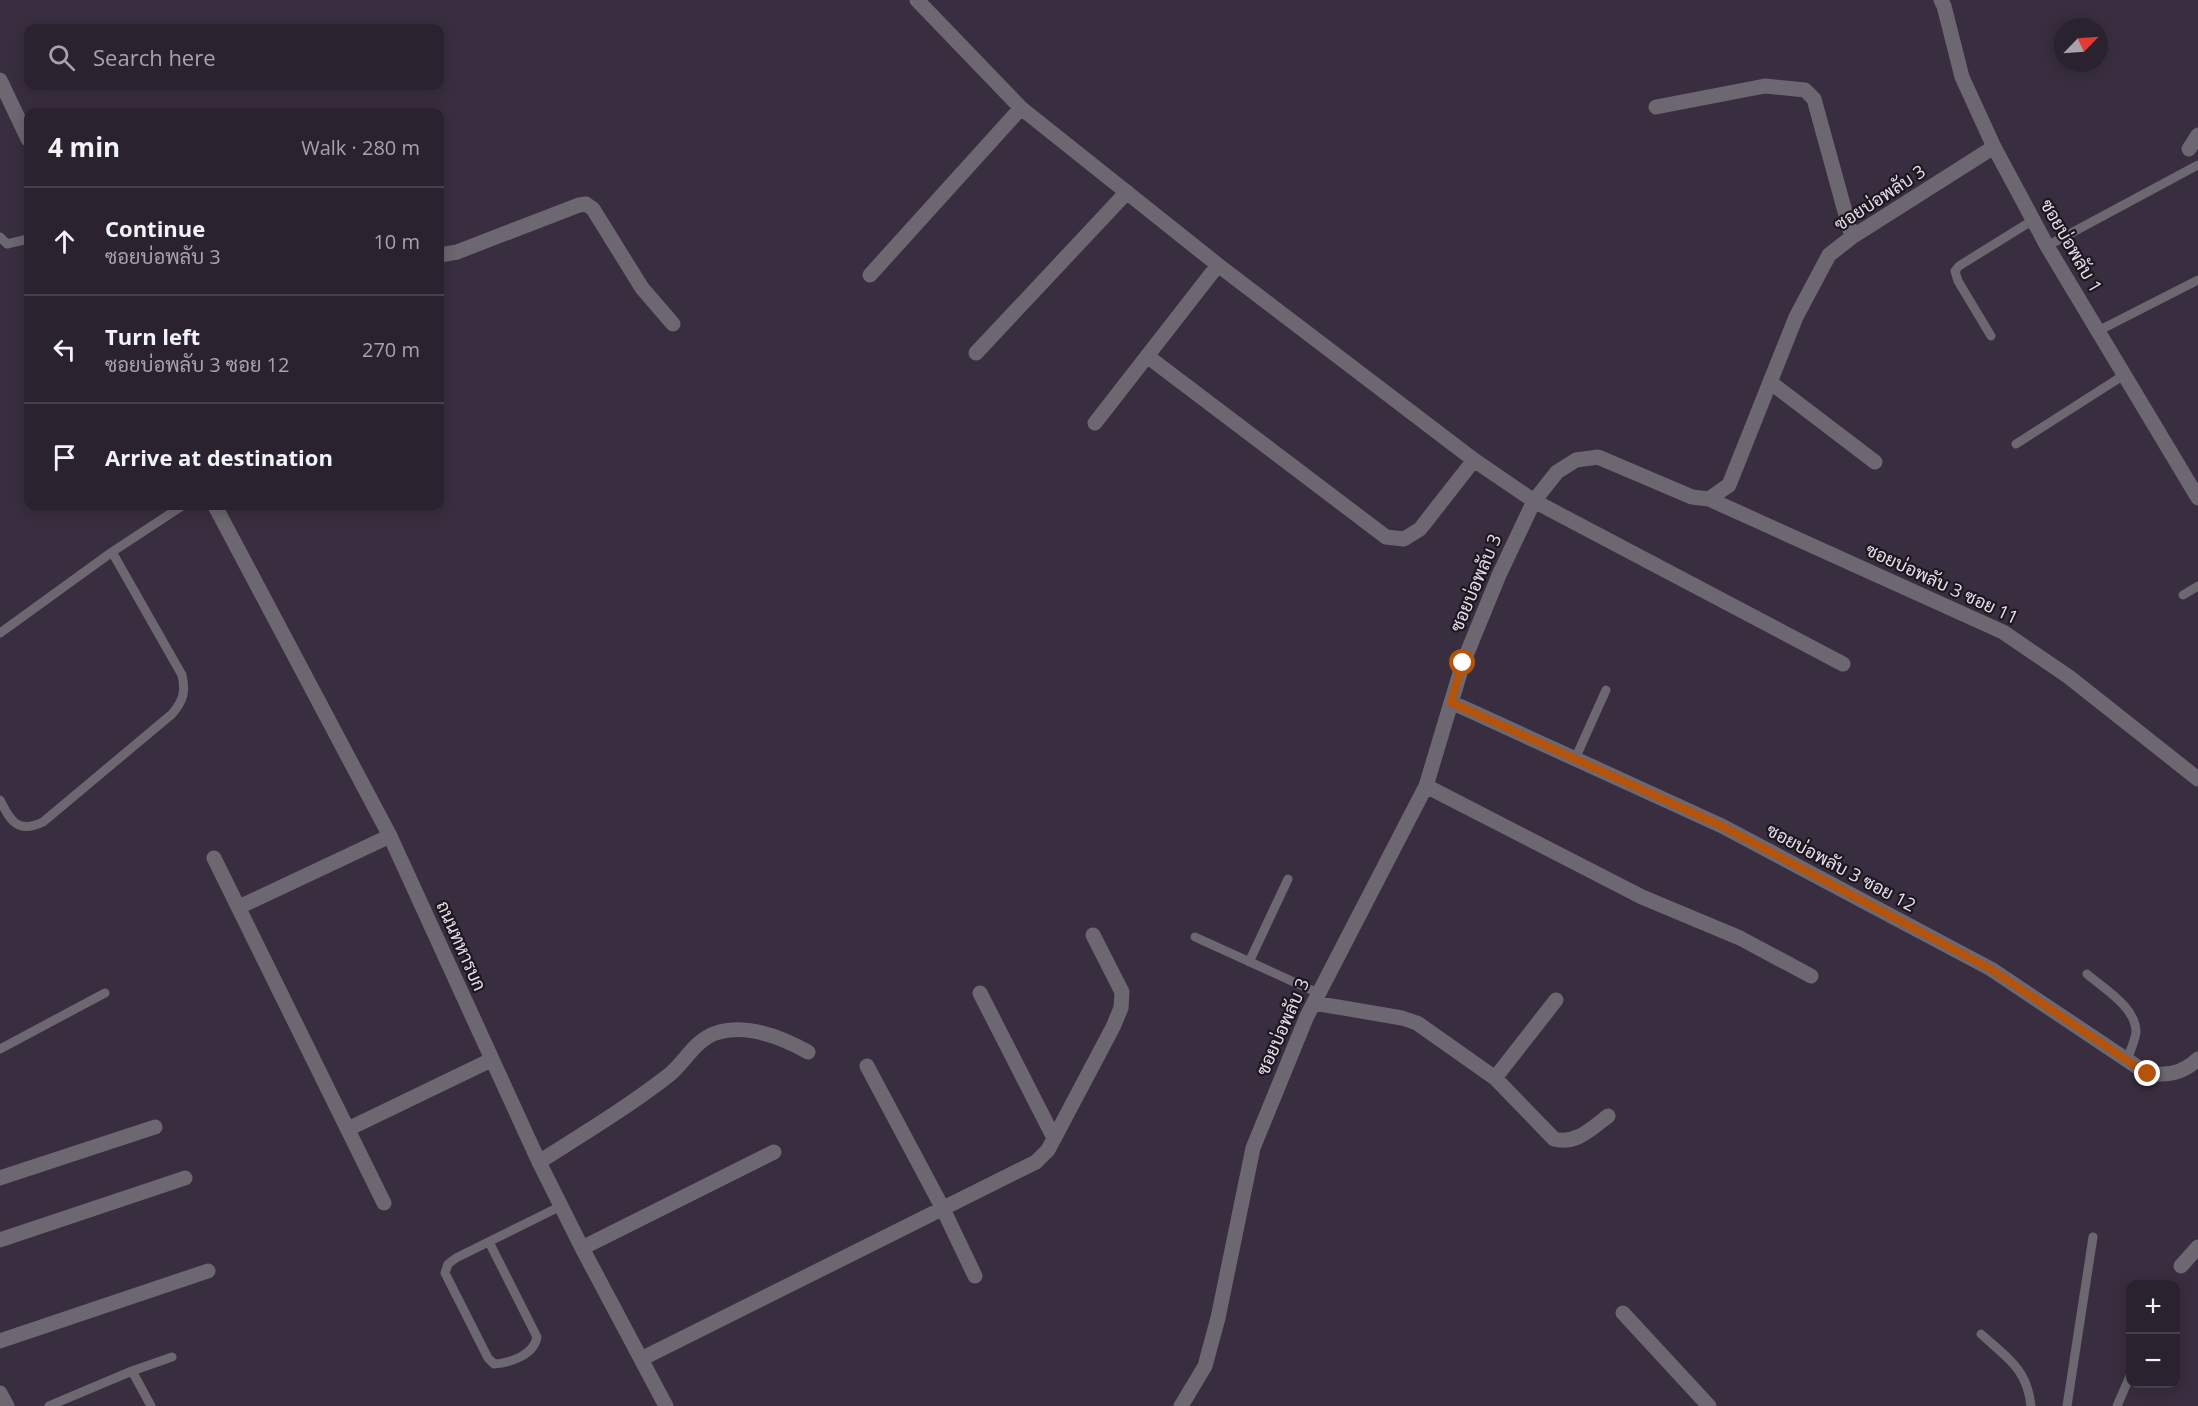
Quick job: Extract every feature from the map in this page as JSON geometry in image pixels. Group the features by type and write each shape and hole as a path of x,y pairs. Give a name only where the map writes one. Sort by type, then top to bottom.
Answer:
{"street":[{"path":"917,0 1021,108 1218,265 1474,460 1534,501 1843,664"},
{"name":"ซอยบ่อพลับ 1","path":"1946,2 1962,77 1994,147 2047,246 2196,491"},
{"path":"0,80 24,131"},
{"path":"1656,107 1765,86 1805,90 1814,99 1852,237"},
{"path":"870,275 1021,108"},
{"path":"2189,148 2198,135"},
{"name":"ซอยบ่อพลับ 3","path":"1186,1404 1205,1366 1218,1318 1252,1148 1316,998 1426,786 1463,663 1498,575 1534,501 1557,471 1576,460 1598,457 1692,498 1709,498 1729,485 1796,317 1829,255 1852,237 1994,147"},
{"path":"976,353 1127,192"},
{"path":"444,254 457,252 586,204 593,209 642,288 673,324"},
{"path":"1095,423 1218,265"},
{"path":"1147,356 1386,537 1404,539 1420,529 1474,460"},
{"path":"1770,382 1875,462"},
{"name":"ซอยบ่อพลับ 3 ซอย 11","path":"1709,498 2003,632 2069,677 2198,779"},
{"name":"ถนนทหารบก","path":"216,510 390,836 539,1162 666,1406"},
{"name":"ซอยบ่อพลับ 3 ซอย 12","path":"1451,702 1722,826 1991,969 2148,1074 2169,1075 2188,1068 2198,1059"},
{"path":"1426,786 1642,897 1740,938 1811,976"},
{"path":"238,907 390,836"},
{"path":"214,858 384,1203"},
{"path":"641,1359 1036,1161 1048,1150 1121,1008 1122,992 1093,934"},
{"path":"980,993 1054,1138"},
{"path":"1316,998 1417,1023 1495,1078 1554,1140 1570,1141 1608,1116"},
{"path":"1495,1078 1556,1000"},
{"path":"539,1162 609,1118 671,1074 698,1044 716,1033 742,1028 790,1042 808,1052"},
{"path":"348,1129 491,1060"},
{"path":"867,1066 942,1207 975,1276"},
{"path":"0,1178 155,1127"},
{"path":"582,1248 774,1152"},
{"path":"0,1240 185,1178"},
{"path":"2181,1266 2198,1247"},
{"path":"0,1341 208,1271"},
{"path":"1623,1313 1709,1406"},
{"path":"0,1393 7,1406"}],"lane":[{"path":"2047,246 2198,165"},
{"path":"1991,336 1958,281 1955,271 1959,266 2033,220"},
{"path":"0,237 7,244 24,240"},
{"path":"2098,331 2198,280"},
{"path":"2016,444 2124,375"},
{"path":"0,633 112,552 176,510"},
{"path":"0,800 8,818 19,826 31,828 43,822 172,714 182,702 185,688 182,675 112,552"},
{"path":"2183,595 2198,586"},
{"path":"1575,759 1606,690"},
{"path":"1249,962 1288,879"},
{"path":"1195,937 1249,962 1316,998"},
{"path":"2087,974 2130,1011 2136,1034 2127,1060"},
{"path":"0,1049 105,993"},
{"path":"489,1242 537,1337 531,1351 504,1364 494,1364 488,1358 445,1273 448,1264 489,1242 561,1206"},
{"path":"2067,1406 2093,1237"},
{"path":"1981,1334 2017,1366 2024,1377 2031,1406"},
{"path":"49,1406 172,1357"},
{"path":"132,1371 151,1406"},
{"path":"2117,1406 2126,1385"}],"route":[{"path":"1463,663 1451,702 1722,826 1991,969 2148,1074"}]}
